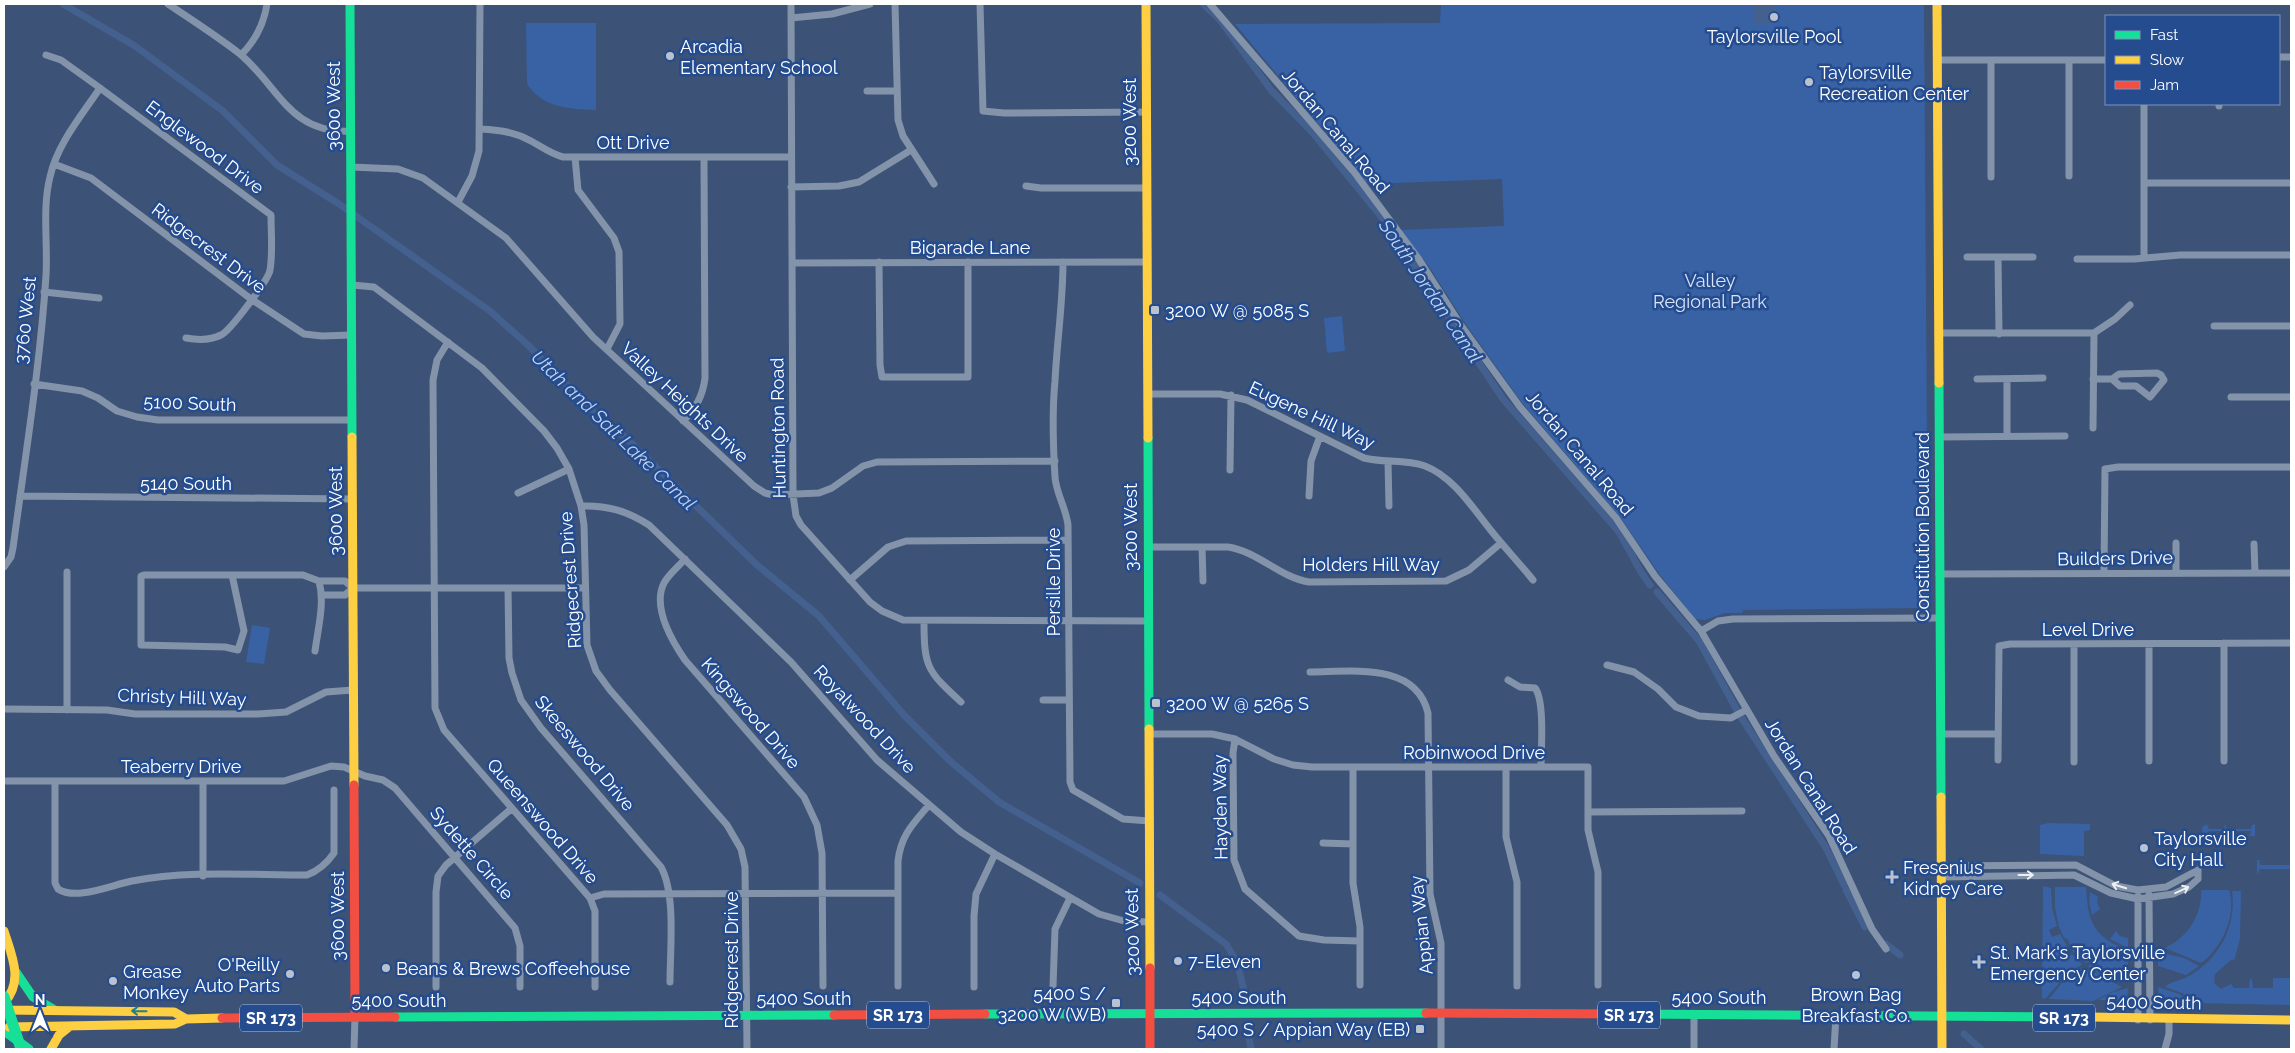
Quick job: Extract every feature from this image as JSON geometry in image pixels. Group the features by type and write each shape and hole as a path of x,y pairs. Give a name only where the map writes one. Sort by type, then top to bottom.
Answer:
{"main road":[{"name":"3600 West","path":"350,4 355,1017"},
{"name":"3200 West","path":"1146,4 1150,1049"},
{"name":"Constitution Boulevard","path":"1937,4 1942,1049"},
{"path":"4,931 16,972 33,997 55,1010"},
{"path":"16,972 14,993 5,1013 7,1028 28,1049"},
{"path":"4,997 21,1049"},
{"name":"5400 South","path":"5,1013 55,1010 174,1012 186,1019"},
{"name":"5400 South","path":"7,1028 174,1024 186,1019 1150,1014 1942,1015 2144,1020 2291,1020"},
{"path":"51,1049 59,1035 69,1026"}],"street":[{"path":"168,4 241,55 299,119 321,129 350,131"},
{"path":"241,55 256,35 267,4"},
{"path":"458,202 476,166 481,129 480,4"},
{"name":"Huntington Road","path":"791,4 793,495 796,516 801,525 850,580 882,611 903,620 1148,621"},
{"path":"791,18 832,14 870,4"},
{"path":"895,4 898,120 903,136 934,184"},
{"path":"980,4 983,111 1004,113 1146,112"},
{"name":"Jordan Canal Road","path":"1210,4 1354,172 1418,258 1460,324 1520,407 1616,518 1656,576 1701,631 1774,756 1828,836 1872,929 1886,949"},
{"name":"Englewood Drive","path":"46,55 60,60 100,88 271,215 270,272 251,299"},
{"path":"1937,60 2105,60"},
{"path":"1991,60 1991,177"},
{"path":"2068,60 2068,176"},
{"name":"3760 West","path":"4,567 11,557 13,548 34,384 44,292 47,192 54,164 67,137 100,88"},
{"path":"867,91 896,91"},
{"path":"2144,105 2144,258"},
{"name":"Ott Drive","path":"481,129 511,132 534,142 555,155 575,157 791,157"},
{"path":"791,187 839,186 859,182 911,150"},
{"path":"575,157 578,190 614,238 619,252 620,324 606,349"},
{"path":"683,421 697,405 705,378 704,157"},
{"name":"Ridgecrest Drive","path":"54,164 91,178 251,299 304,334 322,336 352,335"},
{"name":"Valley Heights Drive","path":"351,168 380,167 411,173 429,182 458,202 511,243 583,326 606,349 760,490 773,495 811,494 826,491 863,466 877,462 1054,461"},
{"path":"2144,183 2291,183"},
{"path":"1026,186 1041,188 1147,188"},
{"path":"2078,259 2144,258 2180,255 2291,255"},
{"path":"1968,257 2033,257"},
{"path":"1998,257 1998,334"},
{"name":"Bigarade Lane","path":"792,262 1147,262"},
{"path":"879,262 882,377 968,377 968,262"},
{"name":"Persille Drive","path":"1063,262 1063,298 1054,383 1054,461 1056,485 1067,516 1070,782 1073,790 1123,819 1149,821"},
{"name":"Ridgecrest Drive","path":"352,285 374,287 482,368 544,431 557,448 569,469 581,506 584,525 584,588 587,645 596,671 735,837 743,858 746,892 746,1049"},
{"path":"44,292 99,298"},
{"path":"186,338 202,339 221,335 231,327 251,299"},
{"path":"1938,333 2094,333 2115,319 2130,305"},
{"path":"2214,326 2291,326"},
{"path":"2093,428 2094,333"},
{"name":"Queenswood Drive","path":"448,342 437,360 433,380 434,697 438,719 444,730 590,898 604,894 746,892 898,893"},
{"path":"2093,379 2112,379 2119,374 2157,373 2164,380 2150,397 2136,386 2120,386 2112,379"},
{"path":"2007,378 2007,436"},
{"path":"1977,379 2043,378"},
{"name":"5100 South","path":"34,384 82,391 98,398 116,414 158,420 352,420"},
{"name":"Eugene Hill Way","path":"1148,394 1231,395 1247,400 1364,458 1416,464 1441,475 1456,489 1533,580"},
{"path":"1230,470 1231,395"},
{"path":"2232,397 2291,397"},
{"path":"1309,496 1309,470 1320,436"},
{"path":"1939,437 2065,436"},
{"path":"1388,462 1389,506"},
{"path":"2104,573 2105,469 2118,467 2291,467"},
{"path":"518,493 569,469"},
{"name":"5140 South","path":"20,496 352,499"},
{"name":"Royalwood Drive","path":"581,506 610,508 636,517 649,525 791,662 878,760 961,832 1070,898 1111,918 1149,922"},
{"path":"850,580 888,547 906,541 1068,540"},
{"name":"Holders Hill Way","path":"1148,547 1240,548 1282,574 1296,580 1309,582 1426,582 1446,581 1458,576 1501,543"},
{"path":"2176,543 2176,572"},
{"path":"2254,544 2255,573"},
{"path":"1202,547 1203,581"},
{"name":"Kingswood Drive","path":"685,559 668,577 663,585 661,594 662,612 670,637 685,660 804,797 812,810 821,840 823,986"},
{"path":"67,572 67,710"},
{"name":"Builders Drive","path":"1939,574 2291,573"},
{"path":"232,575 244,631 238,650 225,647 141,645 140,576 232,575 303,575 319,580 345,581 353,588 584,588"},
{"path":"316,651 321,594 319,580"},
{"path":"321,594 345,595 353,588"},
{"name":"Skeeswood Drive","path":"508,588 509,658 521,700 541,728 662,867 670,893 670,982"},
{"path":"1701,631 1718,621 1733,619 1939,618"},
{"path":"924,621 926,664 935,678 960,702"},
{"path":"2224,643 2224,761"},
{"name":"Level Drive","path":"1998,760 1999,646 2291,643"},
{"path":"2074,644 2074,762"},
{"path":"2149,644 2149,761"},
{"path":"1606,665 1634,672 1658,689 1676,707 1700,716 1731,718 1746,710"},
{"name":"Appian Way","path":"1310,672 1387,673 1410,686 1421,695 1428,713 1430,894 1441,943 1441,1049"},
{"path":"1508,680 1520,687 1535,688 1538,693 1541,724 1541,767"},
{"name":"Christy Hill Way","path":"4,709 106,710 135,714 258,714 286,712 326,692 354,690"},
{"path":"1043,700 1069,700"},
{"name":"Robinwood Drive","path":"1148,734 1212,734 1236,739 1274,759 1292,765 1352,768 1588,767 1588,830 1598,872 1598,985"},
{"path":"1941,734 1998,734"},
{"name":"Hayden Way","path":"1236,739 1233,753 1234,860 1245,889 1298,936 1324,940 1360,941"},
{"name":"Teaberry Drive","path":"4,781 284,782 331,766 344,767 354,771"},
{"path":"1506,767 1506,837 1516,882 1517,986"},
{"path":"1352,768 1353,883 1359,914 1360,985"},
{"name":"Sydette Circle","path":"354,771 389,783 515,928 520,946 520,987"},
{"path":"55,781 55,883 58,889 71,895 131,881 164,876 307,875 314,873 334,853 334,790"},
{"path":"203,781 204,876"},
{"path":"898,986 900,847 905,834 930,805"},
{"path":"436,987 436,883 441,870 511,808"},
{"path":"1588,812 1742,811"},
{"path":"1322,843 1353,844"},
{"path":"974,987 974,916 976,894 995,854"},
{"path":"2076,865 2116,886 2138,890 2173,885 2198,870 2198,879 2189,887 2173,894 2149,899 2138,899 2111,893 2074,875 1942,871 2076,865"},
{"path":"2138,890 2144,1020"},
{"path":"2144,1020 2148,890"},
{"path":"590,898 595,911 595,987"},
{"path":"1053,987 1055,929 1070,898"},
{"path":"1694,1015 1694,1049"},
{"path":"1834,1049 1836,1015"},
{"path":"354,1049 355,1017"},
{"path":"2165,1049 2169,1034 2169,1020"}],"green space":[{"name":"Valley Regional Park","path":"1441,4 1924,4 1927,452 1925,608 1743,610 1742,613 1725,613 1705,620 1695,619 1660,575 1620,517 1523,404 1467,326 1428,265 1400,230 1504,226 1502,179 1368,184 1235,24 1440,23"},
{"path":"526,23 596,23 596,110 557,106 533,92 527,84"},
{"path":"1342,316 1345,351 1327,353 1324,318"},
{"path":"252,625 270,628 264,664 246,662"},
{"path":"2048,823 2090,824 2090,830 2084,831 2084,856 2040,854 2040,825"},
{"path":"2207,824 2209,829 2224,829 2225,824 2227,829 2251,829 2252,825 2255,824 2255,836 2250,836 2251,831 2209,831 2203,836 2202,827"},
{"path":"2257,860 2260,860 2259,863 2261,865 2291,865 2291,869 2260,869 2257,875"},
{"path":"2043,886 2051,888 2052,908 2057,926 2049,930 2052,937 2060,934 2068,948 2061,953 2065,959 2072,954 2082,964 2062,980 2045,999 2042,998"},
{"path":"2055,887 2086,887 2088,908 2093,924 2104,937 2122,948 2122,950 2085,963 2071,949 2068,939 2064,938 2059,927 2055,908"},
{"path":"2201,890 2229,890 2231,910 2226,930 2221,940 2209,957 2201,963 2165,948 2180,938 2192,925 2199,908"},
{"path":"2232,891 2241,891 2240,939 2234,961 2232,959 2215,974 2214,983 2221,989 2231,984 2234,988 2249,988 2250,978 2253,988 2273,988 2273,978 2291,978 2291,1005 2197,1003 2182,993 2165,987 2200,969 2217,951 2229,929 2232,917"},
{"path":"2090,892 2098,897 2097,903 2100,909 2092,915 2089,902"},
{"path":"2116,931 2120,936 2128,938 2128,948 2110,939"},
{"path":"2158,952 2184,958 2199,966 2186,975 2158,966"},
{"path":"2128,953 2128,966 2100,975 2088,966 2104,958"},
{"path":"2084,967 2122,987 2093,1001 2049,999 2061,984"},
{"path":"2158,987 2179,994 2192,1003 2159,1003"},
{"path":"2128,988 2127,1001 2098,1000 2113,992"}],"shaded area":[{"path":"1753,4 1776,4 1776,24 1753,24"}],"waterway":[{"name":"Utah and Salt Lake Canal","path":"63,4 135,46 223,111 277,165 339,204 490,311 529,346 588,407 626,438 757,565 819,616 904,715 950,761 999,802 1140,883"},
{"name":"South Jordan Canal","path":"1203,4 1220,20 1271,90 1313,133 1384,220 1503,399 1619,532 1650,585"},
{"name":"South Jordan Canal","path":"1657,592 1699,641 1738,712"},
{"name":"South Jordan Canal","path":"1741,717 1826,848"},
{"name":"South Jordan Canal","path":"1828,852 1844,885"},
{"name":"South Jordan Canal","path":"1846,890 1865,927"},
{"name":"Utah and Salt Lake Canal","path":"1160,895 1226,944 1237,962 1246,999"},
{"name":"South Jordan Canal","path":"1886,944 1900,955"},
{"name":"Utah and Salt Lake Canal","path":"1248,1033 1251,1049"},
{"name":"South Jordan Canal","path":"1964,1034 1981,1049"}],"traffic: fast":[{"path":"350,4 352,437"},
{"path":"1939,383 1941,797"},
{"path":"1148,438 1149,729"},
{"path":"16,972 33,997 55,1010"},
{"path":"4,997 21,1049"},
{"path":"985,1014 1426,1013"},
{"path":"1629,1014 2089,1017"},
{"path":"395,1017 834,1015"},
{"path":"4,1031 29,1049"}],"traffic: slow":[{"path":"1146,4 1148,438"},
{"path":"1937,4 1939,383"},
{"path":"352,437 354,785"},
{"path":"1149,729 1150,968"},
{"path":"1941,797 1942,1049"},
{"path":"4,931 13,959 15,977 14,986 4,1003"},
{"path":"4,1010 174,1012 186,1019"},
{"path":"2089,1017 2291,1020"},
{"path":"9,1027 175,1024 186,1019 222,1018"},
{"path":"51,1049 59,1035 69,1027"}],"traffic: jam":[{"path":"354,785 355,1017"},
{"path":"1150,968 1150,1049"},
{"path":"1426,1013 1629,1014"},
{"path":"834,1015 985,1014"},
{"path":"222,1018 395,1017"}],"place":[{"name":"Taylorsville Pool","path":"1774,17"},
{"name":"Arcadia Elementary School","path":"670,56"},
{"name":"Taylorsville Recreation Center","path":"1809,82"},
{"name":"3200 W @ 5085 S","path":"1155,310"},
{"name":"3200 W @ 5265 S","path":"1156,703"},
{"name":"Taylorsville City Hall","path":"2144,848"},
{"name":"Fresenius Kidney Care","path":"1892,877"},
{"name":"7-Eleven","path":"1178,961"},
{"name":"St. Mark's Taylorsville Emergency Center","path":"1979,962"},
{"name":"Beans & Brews Coffeehouse","path":"386,968"},
{"name":"O'Reilly Auto Parts","path":"290,974"},
{"name":"Brown Bag Breakfast Co.","path":"1856,975"},
{"name":"Grease Monkey","path":"113,981"},
{"name":"5400 S / 3200 W (WB)","path":"1116,1003"},
{"name":"5400 S / Appian Way (EB)","path":"1420,1029"}]}
